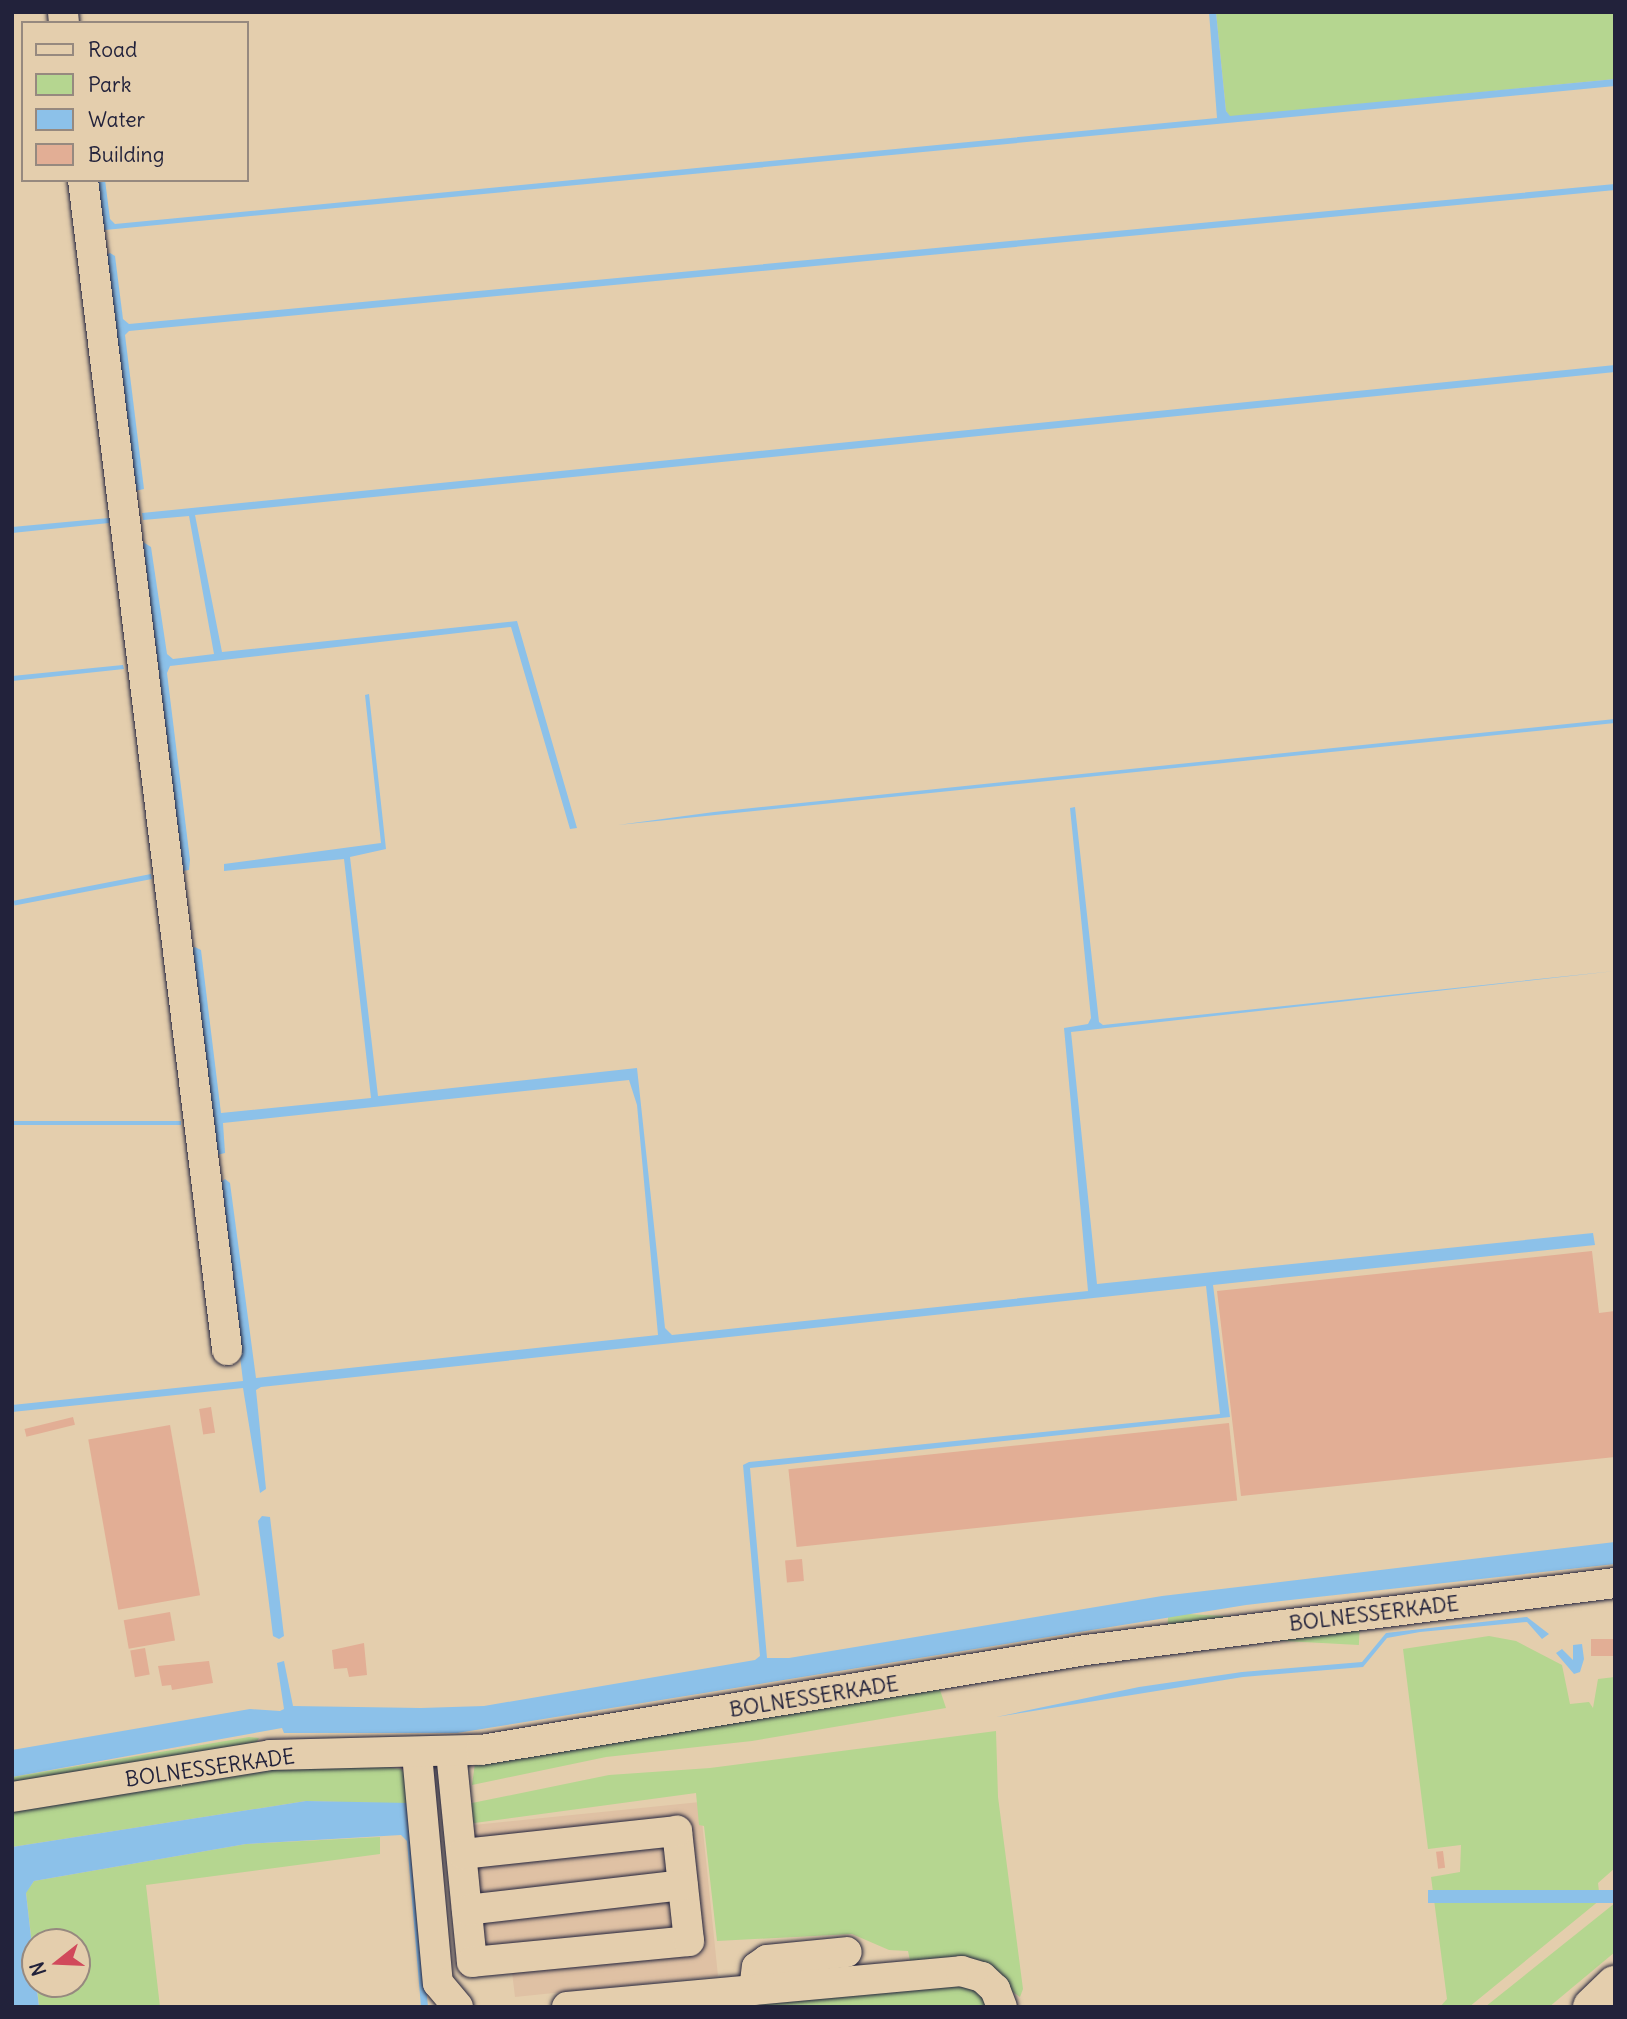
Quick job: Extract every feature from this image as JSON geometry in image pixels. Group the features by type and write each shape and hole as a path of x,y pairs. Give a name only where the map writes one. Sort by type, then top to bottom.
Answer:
{"highway":[{"path":"1592,2007 1615,1985"},
{"path":"1592,2007 1615,1993"}],"street":[{"path":"83,182 227,1350"},
{"name":"BOLNESSERKADE","path":"12,1797 270,1755 451,1752 925,1680 1086,1650 1615,1583"},
{"path":"451,1752 472,1962 689,1941 677,1831 462,1854"},
{"path":"417,1754 438,1983 458,2007"},
{"path":"467,1910 682,1885"},
{"path":"754,1990 757,1967 766,1960 847,1952"},
{"path":"567,2007 961,1971 982,1977 995,1989 1002,2007"}],"shaded area":[{"path":"700,1802 718,1976 515,1997 512,1972 461,1977 445,1828"}],"green space":[{"path":"1216,12 1615,12 1615,79 1230,117 1226,111"},
{"path":"1168,1613 1360,1623 1359,1645 1167,1635"},
{"path":"1489,1636 1516,1641 1562,1665 1570,1704 1589,1702 1593,1708 1598,1679 1615,1677 1615,1868 1598,1883 1600,1900 1469,2007 1440,2007 1447,1999 1431,1877 1460,1872 1461,1845 1428,1849 1403,1649"},
{"path":"939,1687 946,1708 752,1741 606,1757 472,1785 475,1763"},
{"path":"996,1731 998,1797 1023,1989 1020,1997 1010,1990 997,1971 912,1971 908,1951 889,1950 852,1934 717,1941 704,1826 699,1825 696,1793 467,1824 467,1804 609,1775 710,1768"},
{"path":"249,1737 259,1738 256,1743 12,1787 12,1777"},
{"path":"361,1764 401,1769 411,1782 417,1804 306,1801 12,1847 12,1810 241,1771"},
{"path":"380,1837 380,1854 146,1885 160,2007 39,2007 38,1998 91,1998 91,1928 30,1928 26,1892 34,1881 246,1844"},
{"path":"1615,1903 1615,1952 1549,2007 1485,2007"},
{"path":"962,1981 979,1985 993,2007 695,2007"}],"water":[{"path":"1209,12 1216,12 1226,111 1230,116 1615,79 1615,86 105,230 96,182 105,182 110,219 115,224 1217,118"},
{"path":"1615,184 1615,190 129,331 125,335 144,489 135,491 106,255 110,253 115,256 123,319 129,324"},
{"path":"1615,365 1615,372 195,515 222,652 517,621 577,828 570,829 511,627 170,666 167,673 190,860 189,870 183,871 143,542 151,547 167,654 173,659 214,654 189,516 143,520 142,513"},
{"path":"109,518 109,523 12,533 12,527"},
{"path":"123,665 124,669 12,681 12,676"},
{"path":"369,694 386,849 350,857 378,1096 637,1068 665,1328 672,1335 1088,1291 1064,1028 1088,1024 1091,1018 1070,808 1075,807 1099,1022 1103,1025 1615,971 1071,1032 1097,1284 1593,1233 1595,1245 1213,1285 1230,1417 750,1468 767,1658 789,1658 1162,1596 1615,1542 1615,1564 1246,1605 457,1733 284,1733 282,1728 12,1777 12,1750 250,1709 280,1711 284,1709 277,1663 284,1661 293,1706 421,1708 484,1706 755,1660 760,1656 743,1465 749,1462 1220,1414 1206,1286 261,1387 256,1390 266,1489 260,1493 243,1388 12,1412 12,1405 243,1381 219,1184 225,1179 230,1183 256,1378 658,1335 637,1105 629,1080 223,1123 225,1153 217,1155 191,949 195,947 201,950 221,1113 371,1098 344,859 224,871 224,864 381,843 365,695"},
{"path":"1615,719 1615,723 618,825 714,812"},
{"path":"151,874 152,879 15,906 14,901"},
{"path":"12,1121 181,1121 181,1125 12,1125"},
{"path":"262,1516 270,1517 284,1636 279,1639 273,1636 258,1521"},
{"path":"1527,1617 1549,1634 1542,1639 1527,1622 1420,1632 1387,1638 1363,1667 1243,1677 996,1717 1139,1687 1242,1672 1362,1662 1386,1633"},
{"path":"1582,1644 1584,1659 1580,1672 1574,1674 1556,1653 1562,1649 1573,1660 1573,1645"},
{"path":"306,1801 410,1803 428,2007 421,2007 407,1841 401,1835 246,1844 34,1881 26,1893 30,1928 21,1928 21,1998 38,1998 39,2007 12,2007 12,1847"},
{"path":"1428,1890 1615,1890 1615,1903 1428,1903"}],"building":[{"path":"1592,1251 1599,1313 1615,1311 1615,1457 1241,1496 1217,1291"},
{"path":"211,1407 215,1433 203,1435 199,1409"},
{"path":"73,1417 75,1425 26,1437 24,1429"},
{"path":"1229,1423 1237,1501 797,1547 788,1469"},
{"path":"170,1425 200,1595 118,1610 88,1439"},
{"path":"802,1559 804,1581 787,1582 785,1560"},
{"path":"170,1612 175,1641 129,1649 124,1620"},
{"path":"1591,1639 1615,1639 1615,1656 1591,1656"},
{"path":"364,1643 367,1675 349,1677 347,1668 334,1669 332,1650"},
{"path":"145,1648 150,1675 135,1677 130,1651"},
{"path":"209,1661 213,1683 172,1690 171,1685 162,1686 158,1666"},
{"path":"1443,1851 1445,1868 1438,1869 1436,1852"}]}
